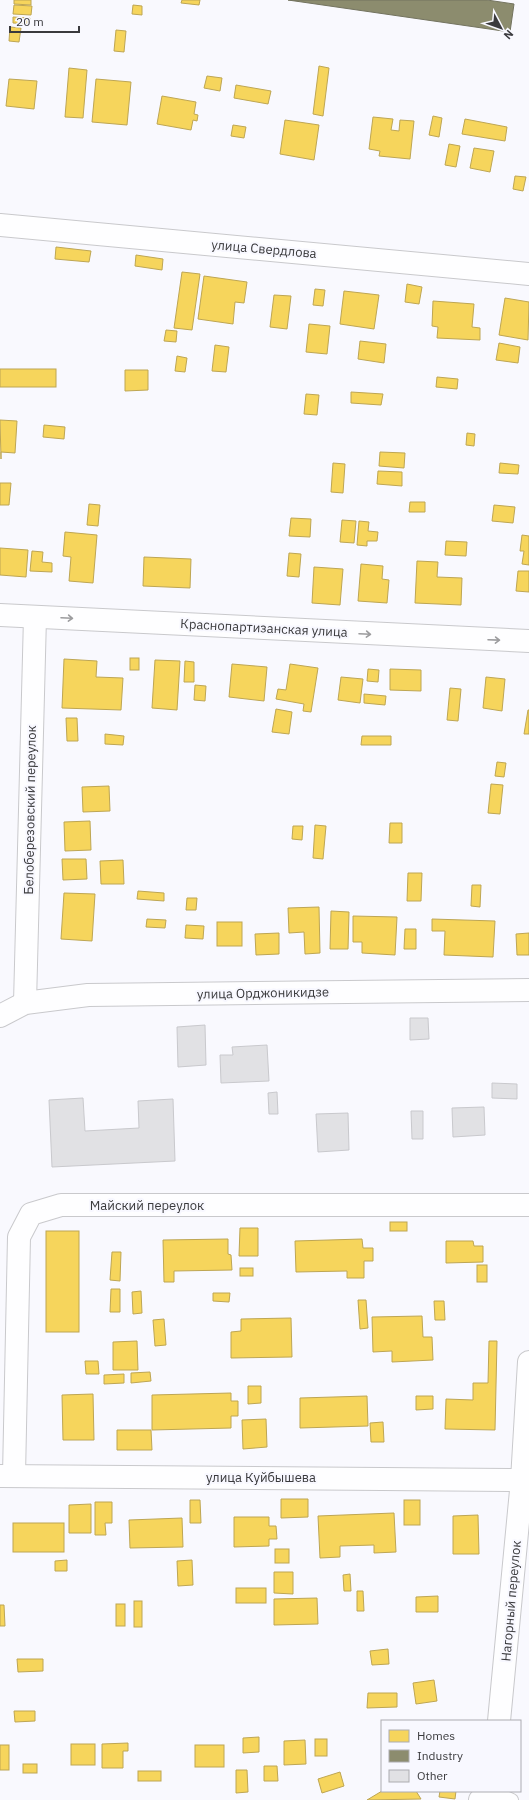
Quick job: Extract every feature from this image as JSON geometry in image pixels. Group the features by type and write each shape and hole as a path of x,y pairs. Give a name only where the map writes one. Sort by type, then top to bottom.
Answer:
{"street":[{"name":"улица Свердлова","path":"0,225 529,274"},
{"name":"Краснопартизанская улица","path":"0,615 529,641"},
{"name":"Белоберезовский переулок","path":"25,1003 35,617"},
{"name":"улица Орджоникидзе","path":"0,1016 25,1003 88,994 529,990"},
{"name":"Майский переулок","path":"7,1476 20,1237 31,1214 61,1205 529,1204"},
{"name":"Нагорный переулок","path":"499,1720 522,1480 529,1362"},
{"name":"улица Куйбышева","path":"7,1476 522,1480"},
{"path":"480,1800 492,1792"}],"lane":[{"path":"495,1792 512,1800"}],"building: Homes":[{"path":"14,0 31,0 31,5 14,4"},
{"path":"182,0 200,0 199,5 181,3"},
{"path":"14,5 32,6 31,15 13,14"},
{"path":"133,5 142,6 142,15 132,14"},
{"path":"13,17 30,18 29,24 13,23"},
{"path":"10,27 21,28 19,42 9,41"},
{"path":"116,30 126,31 124,52 114,51"},
{"path":"319,66 329,68 323,116 313,114"},
{"path":"69,68 87,70 83,118 65,117"},
{"path":"207,76 222,78 220,91 204,88"},
{"path":"9,79 37,81 34,109 6,106"},
{"path":"96,79 131,82 127,125 92,122"},
{"path":"236,85 271,91 268,104 234,98"},
{"path":"162,96 196,102 194,114 198,115 197,121 193,120 191,130 157,124"},
{"path":"433,116 442,118 439,137 429,135"},
{"path":"373,117 393,119 391,130 399,131 400,120 414,121 410,159 379,156 380,151 369,149"},
{"path":"465,119 507,127 505,141 462,134"},
{"path":"285,120 319,125 314,160 280,154"},
{"path":"233,125 246,127 244,138 231,136"},
{"path":"449,144 460,146 456,167 445,165"},
{"path":"474,148 494,151 490,172 470,168"},
{"path":"515,176 526,177 523,191 513,189"},
{"path":"56,247 91,251 89,262 55,259"},
{"path":"136,255 163,259 162,270 135,266"},
{"path":"182,272 200,274 192,330 174,328"},
{"path":"204,276 247,282 244,303 235,302 233,324 198,319"},
{"path":"407,284 422,287 419,304 405,302"},
{"path":"315,289 325,290 323,306 313,305"},
{"path":"344,291 379,295 374,329 340,324"},
{"path":"274,295 291,296 287,329 270,327"},
{"path":"505,298 529,302 528,340 499,335"},
{"path":"433,301 474,304 472,327 480,328 480,340 437,338 438,327 432,326"},
{"path":"309,324 330,326 327,354 306,352"},
{"path":"166,330 177,331 176,342 164,341"},
{"path":"360,341 386,344 384,363 358,359"},
{"path":"499,343 520,347 518,363 496,360"},
{"path":"215,345 229,347 226,372 212,371"},
{"path":"177,356 187,358 185,372 175,371"},
{"path":"0,369 56,369 56,387 0,387"},
{"path":"125,370 148,370 148,390 125,391"},
{"path":"437,377 458,379 457,389 436,387"},
{"path":"351,392 383,394 381,405 351,403"},
{"path":"306,394 319,395 317,415 304,414"},
{"path":"0,420 17,421 15,453 1,452 1,459"},
{"path":"44,425 65,427 64,439 43,437"},
{"path":"467,433 475,434 474,446 466,445"},
{"path":"380,452 405,453 404,468 379,466"},
{"path":"333,463 345,464 343,493 331,492"},
{"path":"500,463 519,465 518,474 499,473"},
{"path":"378,471 402,472 402,486 377,484"},
{"path":"0,483 11,483 9,505 0,505"},
{"path":"410,502 425,502 425,512 409,512"},
{"path":"89,504 100,505 98,526 87,525"},
{"path":"494,505 515,507 513,523 492,521"},
{"path":"291,518 311,519 310,537 289,536"},
{"path":"342,520 356,521 354,543 340,542"},
{"path":"359,521 369,522 368,531 378,532 377,541 367,541 367,546 357,545"},
{"path":"65,532 97,535 93,583 69,581 71,557 63,556"},
{"path":"522,535 529,536 529,565 522,564 524,551 520,551"},
{"path":"446,541 467,542 466,556 445,555"},
{"path":"0,548 28,550 26,577 0,575"},
{"path":"32,551 43,552 42,562 52,563 52,572 30,571"},
{"path":"289,553 301,554 299,577 287,576"},
{"path":"144,557 191,559 190,588 143,586"},
{"path":"417,561 438,562 437,577 462,578 461,605 415,603"},
{"path":"361,564 383,566 382,579 389,580 387,603 358,601"},
{"path":"314,567 343,569 340,605 312,603"},
{"path":"518,571 529,571 529,592 516,591"},
{"path":"130,658 139,658 139,670 130,670"},
{"path":"64,659 97,661 96,677 123,678 121,710 62,708"},
{"path":"155,660 180,661 177,710 152,708"},
{"path":"185,661 194,662 194,682 184,682"},
{"path":"232,664 267,667 264,701 229,697"},
{"path":"290,664 318,668 311,712 303,711 304,704 276,699 278,689 286,690"},
{"path":"368,669 379,670 378,682 367,681"},
{"path":"390,669 421,670 421,691 390,690"},
{"path":"341,677 363,679 360,703 338,700"},
{"path":"486,677 505,679 502,711 483,708"},
{"path":"195,685 206,686 205,701 194,700"},
{"path":"450,688 461,689 458,721 447,720"},
{"path":"364,694 386,696 385,705 364,703"},
{"path":"276,709 292,712 289,734 272,732"},
{"path":"528,710 529,734 524,734"},
{"path":"66,718 77,718 78,741 67,741"},
{"path":"105,734 124,736 123,745 105,744"},
{"path":"362,736 391,736 391,745 361,745"},
{"path":"497,762 506,763 504,777 495,776"},
{"path":"491,784 503,785 500,814 488,813"},
{"path":"109,786 110,811 83,812 82,787"},
{"path":"90,821 91,850 65,851 64,822"},
{"path":"390,823 402,823 402,843 389,843"},
{"path":"315,825 326,826 323,859 313,858"},
{"path":"293,826 303,826 302,840 292,839"},
{"path":"62,859 86,859 87,879 63,880"},
{"path":"123,860 124,884 101,884 100,861"},
{"path":"408,873 422,873 421,901 407,901"},
{"path":"472,885 481,885 480,907 471,906"},
{"path":"138,891 164,893 164,901 137,899"},
{"path":"64,893 95,894 92,941 61,939"},
{"path":"187,898 197,898 196,910 186,910"},
{"path":"319,907 320,953 305,954 304,932 289,933 288,908"},
{"path":"331,911 349,912 348,949 330,949"},
{"path":"353,916 397,917 395,955 362,953 362,942 353,942"},
{"path":"147,919 166,920 165,928 146,927"},
{"path":"432,919 495,921 493,957 444,955 445,931 432,931"},
{"path":"217,922 242,922 242,946 217,946"},
{"path":"186,925 204,926 203,939 185,938"},
{"path":"405,929 416,929 416,949 404,949"},
{"path":"279,933 279,954 256,955 255,934"},
{"path":"529,933 529,955 517,955 516,934"},
{"path":"390,1222 407,1222 407,1231 390,1231"},
{"path":"240,1228 258,1228 258,1256 239,1256"},
{"path":"46,1231 79,1231 79,1332 46,1332"},
{"path":"228,1239 228,1254 231,1255 232,1270 174,1271 174,1282 164,1282 163,1240"},
{"path":"362,1239 363,1248 373,1248 373,1261 364,1261 364,1278 347,1278 347,1271 296,1272 295,1241"},
{"path":"446,1241 473,1241 474,1246 483,1246 483,1262 446,1263"},
{"path":"112,1252 121,1252 120,1281 110,1280"},
{"path":"477,1265 487,1265 487,1282 477,1282"},
{"path":"240,1268 253,1268 253,1276 240,1276"},
{"path":"111,1289 120,1289 120,1312 110,1312"},
{"path":"141,1291 142,1313 133,1314 132,1292"},
{"path":"213,1293 230,1293 229,1302 213,1301"},
{"path":"358,1300 366,1300 368,1328 360,1329"},
{"path":"434,1301 444,1301 445,1320 435,1320"},
{"path":"422,1316 423,1337 432,1337 433,1360 392,1362 392,1351 373,1352 372,1317"},
{"path":"291,1318 292,1357 231,1358 231,1332 241,1331 241,1319"},
{"path":"164,1319 166,1345 155,1346 153,1320"},
{"path":"137,1341 138,1370 113,1370 113,1342"},
{"path":"489,1341 497,1341 495,1430 445,1429 446,1399 473,1400 473,1383 488,1383"},
{"path":"85,1361 98,1361 99,1374 86,1374"},
{"path":"150,1372 151,1381 131,1383 131,1373"},
{"path":"124,1374 124,1383 104,1384 104,1375"},
{"path":"248,1386 261,1386 261,1403 248,1404"},
{"path":"231,1393 231,1401 238,1401 238,1416 231,1416 231,1428 152,1430 152,1395"},
{"path":"93,1394 94,1440 63,1440 62,1395"},
{"path":"367,1396 368,1426 300,1428 300,1398"},
{"path":"416,1396 433,1396 433,1409 416,1410"},
{"path":"266,1419 267,1447 243,1449 242,1420"},
{"path":"383,1422 384,1442 371,1442 370,1423"},
{"path":"117,1430 151,1430 152,1450 117,1450"},
{"path":"281,1499 308,1499 308,1517 281,1518"},
{"path":"190,1500 200,1500 201,1523 190,1523"},
{"path":"404,1500 420,1500 420,1525 404,1525"},
{"path":"95,1502 112,1502 112,1523 105,1523 106,1535 95,1535"},
{"path":"91,1504 91,1533 69,1533 69,1505"},
{"path":"394,1513 396,1552 374,1553 374,1545 340,1546 340,1557 320,1558 318,1516"},
{"path":"478,1515 479,1554 453,1554 453,1516"},
{"path":"234,1517 269,1517 269,1526 276,1526 277,1539 269,1539 269,1546 234,1547"},
{"path":"182,1518 183,1547 130,1548 129,1520"},
{"path":"13,1523 64,1523 64,1552 13,1552"},
{"path":"275,1549 289,1549 289,1563 275,1563"},
{"path":"67,1560 67,1571 55,1571 55,1561"},
{"path":"192,1560 193,1585 178,1586 177,1561"},
{"path":"274,1572 293,1572 293,1594 274,1593"},
{"path":"350,1574 351,1591 344,1591 343,1575"},
{"path":"236,1588 266,1588 266,1603 236,1603"},
{"path":"357,1591 363,1591 364,1611 357,1611"},
{"path":"438,1596 438,1612 416,1612 416,1597"},
{"path":"317,1598 318,1624 274,1625 274,1599"},
{"path":"134,1601 142,1601 142,1627 134,1627"},
{"path":"116,1604 125,1604 125,1626 116,1626"},
{"path":"0,1605 4,1605 5,1626 0,1626"},
{"path":"388,1649 389,1664 372,1665 370,1651"},
{"path":"17,1659 43,1659 43,1671 18,1672"},
{"path":"434,1680 437,1701 416,1704 413,1683"},
{"path":"368,1693 397,1693 397,1707 367,1708"},
{"path":"14,1711 35,1711 35,1721 15,1722"},
{"path":"259,1737 259,1752 243,1753 243,1738"},
{"path":"315,1739 327,1739 327,1756 315,1756"},
{"path":"305,1740 306,1764 284,1765 284,1741"},
{"path":"128,1743 128,1751 123,1751 123,1768 102,1768 102,1744"},
{"path":"71,1744 95,1744 95,1765 71,1765"},
{"path":"0,1745 9,1745 9,1770 0,1770"},
{"path":"195,1745 224,1745 224,1767 195,1767"},
{"path":"23,1764 37,1764 37,1773 23,1773"},
{"path":"264,1766 277,1766 278,1781 264,1781"},
{"path":"236,1770 247,1770 248,1792 236,1793"},
{"path":"138,1771 161,1771 161,1781 138,1781"},
{"path":"340,1772 344,1786 322,1793 318,1779"},
{"path":"381,1792 417,1792 421,1799 367,1800"},
{"path":"440,1792 456,1792 455,1799 439,1797"}],"building: Industry":[{"path":"288,0 487,0 514,4 510,32"}],"building: Other":[{"path":"410,1018 428,1018 429,1039 410,1040"},
{"path":"205,1025 206,1065 178,1067 177,1027"},
{"path":"267,1045 269,1081 221,1083 220,1055 233,1055 232,1047"},
{"path":"492,1083 517,1084 517,1099 492,1098"},
{"path":"277,1092 278,1114 269,1114 268,1093"},
{"path":"83,1098 85,1131 139,1128 138,1101 173,1099 175,1161 52,1167 49,1100"},
{"path":"484,1107 485,1135 453,1137 452,1108"},
{"path":"411,1111 423,1111 423,1139 412,1139"},
{"path":"348,1113 349,1150 318,1152 316,1114"}]}
